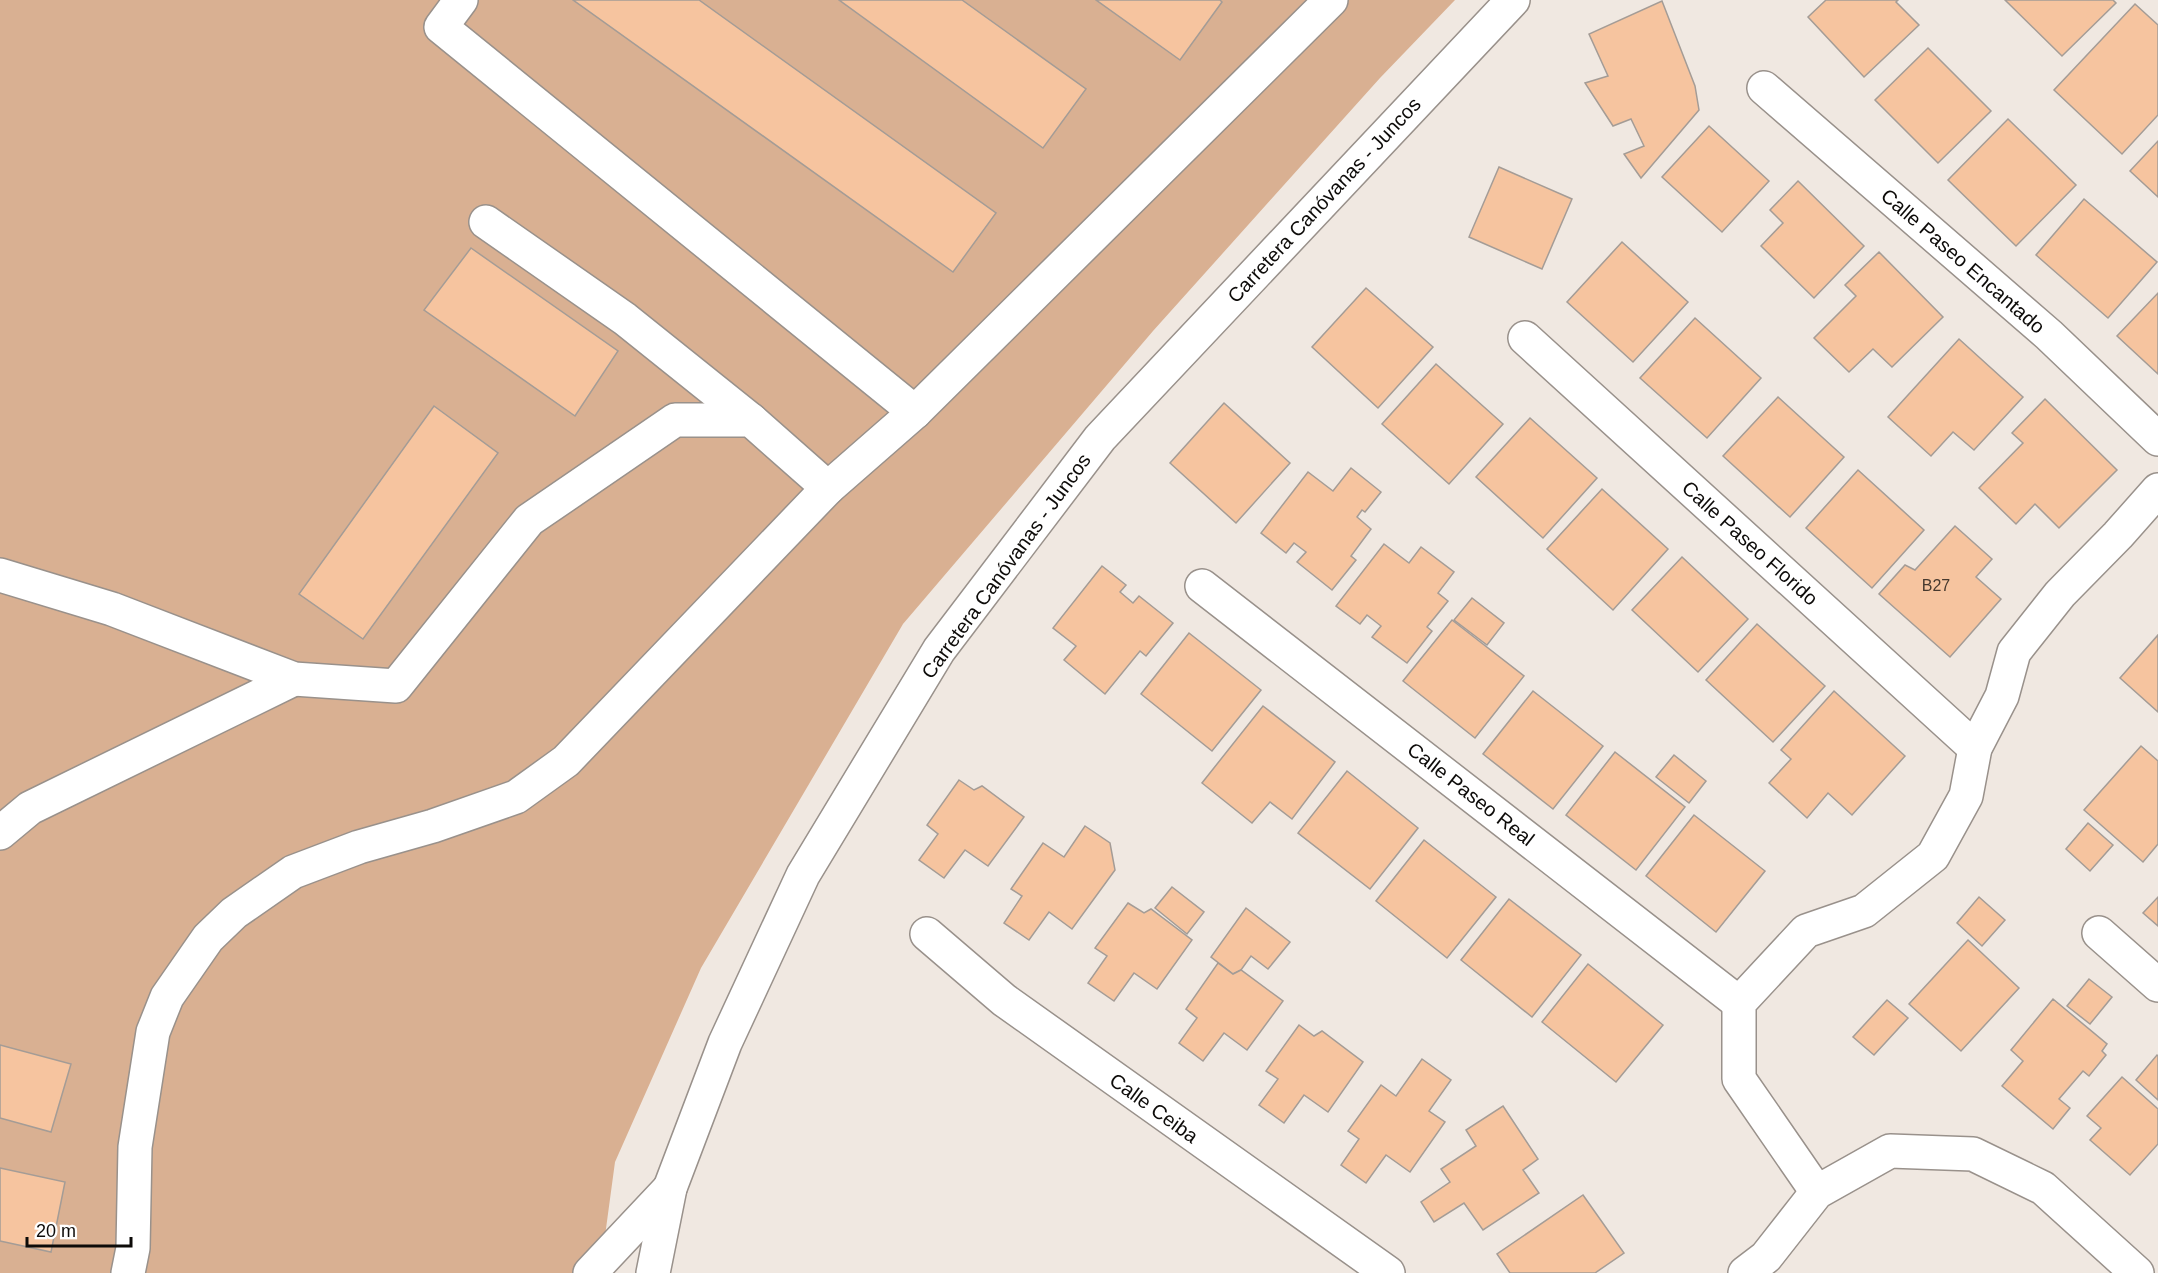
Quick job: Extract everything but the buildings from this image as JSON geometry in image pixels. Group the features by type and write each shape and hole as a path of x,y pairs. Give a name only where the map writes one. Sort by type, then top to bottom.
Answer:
{"street":[{"path":"461,0 441,27 915,412"},
{"path":"128,1273 133,1248 135,1147 153,1032 167,997 208,938 234,913 293,872 358,847 433,826 516,797 566,761 828,488 915,412 1330,0"},
{"name":"Carretera Canóvanas - Juncos","path":"653,1273 670,1188 725,1043 803,875 939,650 1100,438 1513,0"},
{"name":"Calle Paseo Encantado","path":"1764,88 2049,335 2158,439"},
{"path":"486,222 625,320 751,420 828,488"},
{"name":"Calle Paseo Florido","path":"1525,338 1975,748"},
{"path":"0,575 112,609 294,679 396,687 530,520 675,420 751,420"},
{"path":"1817,1192 1739,1079 1739,1003 1806,931 1864,911 1933,856 1966,796 1975,748 2002,696 2014,652 2060,594 2158,490"},
{"name":"Calle Paseo Real","path":"1202,586 1739,1003"},
{"path":"0,833 30,808 294,679"},
{"path":"2099,933 2158,985"},
{"name":"Calle Ceiba","path":"927,934 1004,1000 1388,1273"},
{"path":"1745,1273 1766,1257 1817,1192 1890,1151 1973,1154 2043,1188 2137,1273"},
{"path":"590,1273 670,1188"}],"shaded area":[{"path":"0,0 1455,0 1380,78 1153,331 903,624 701,968 615,1162 600,1273 0,1273"}]}
